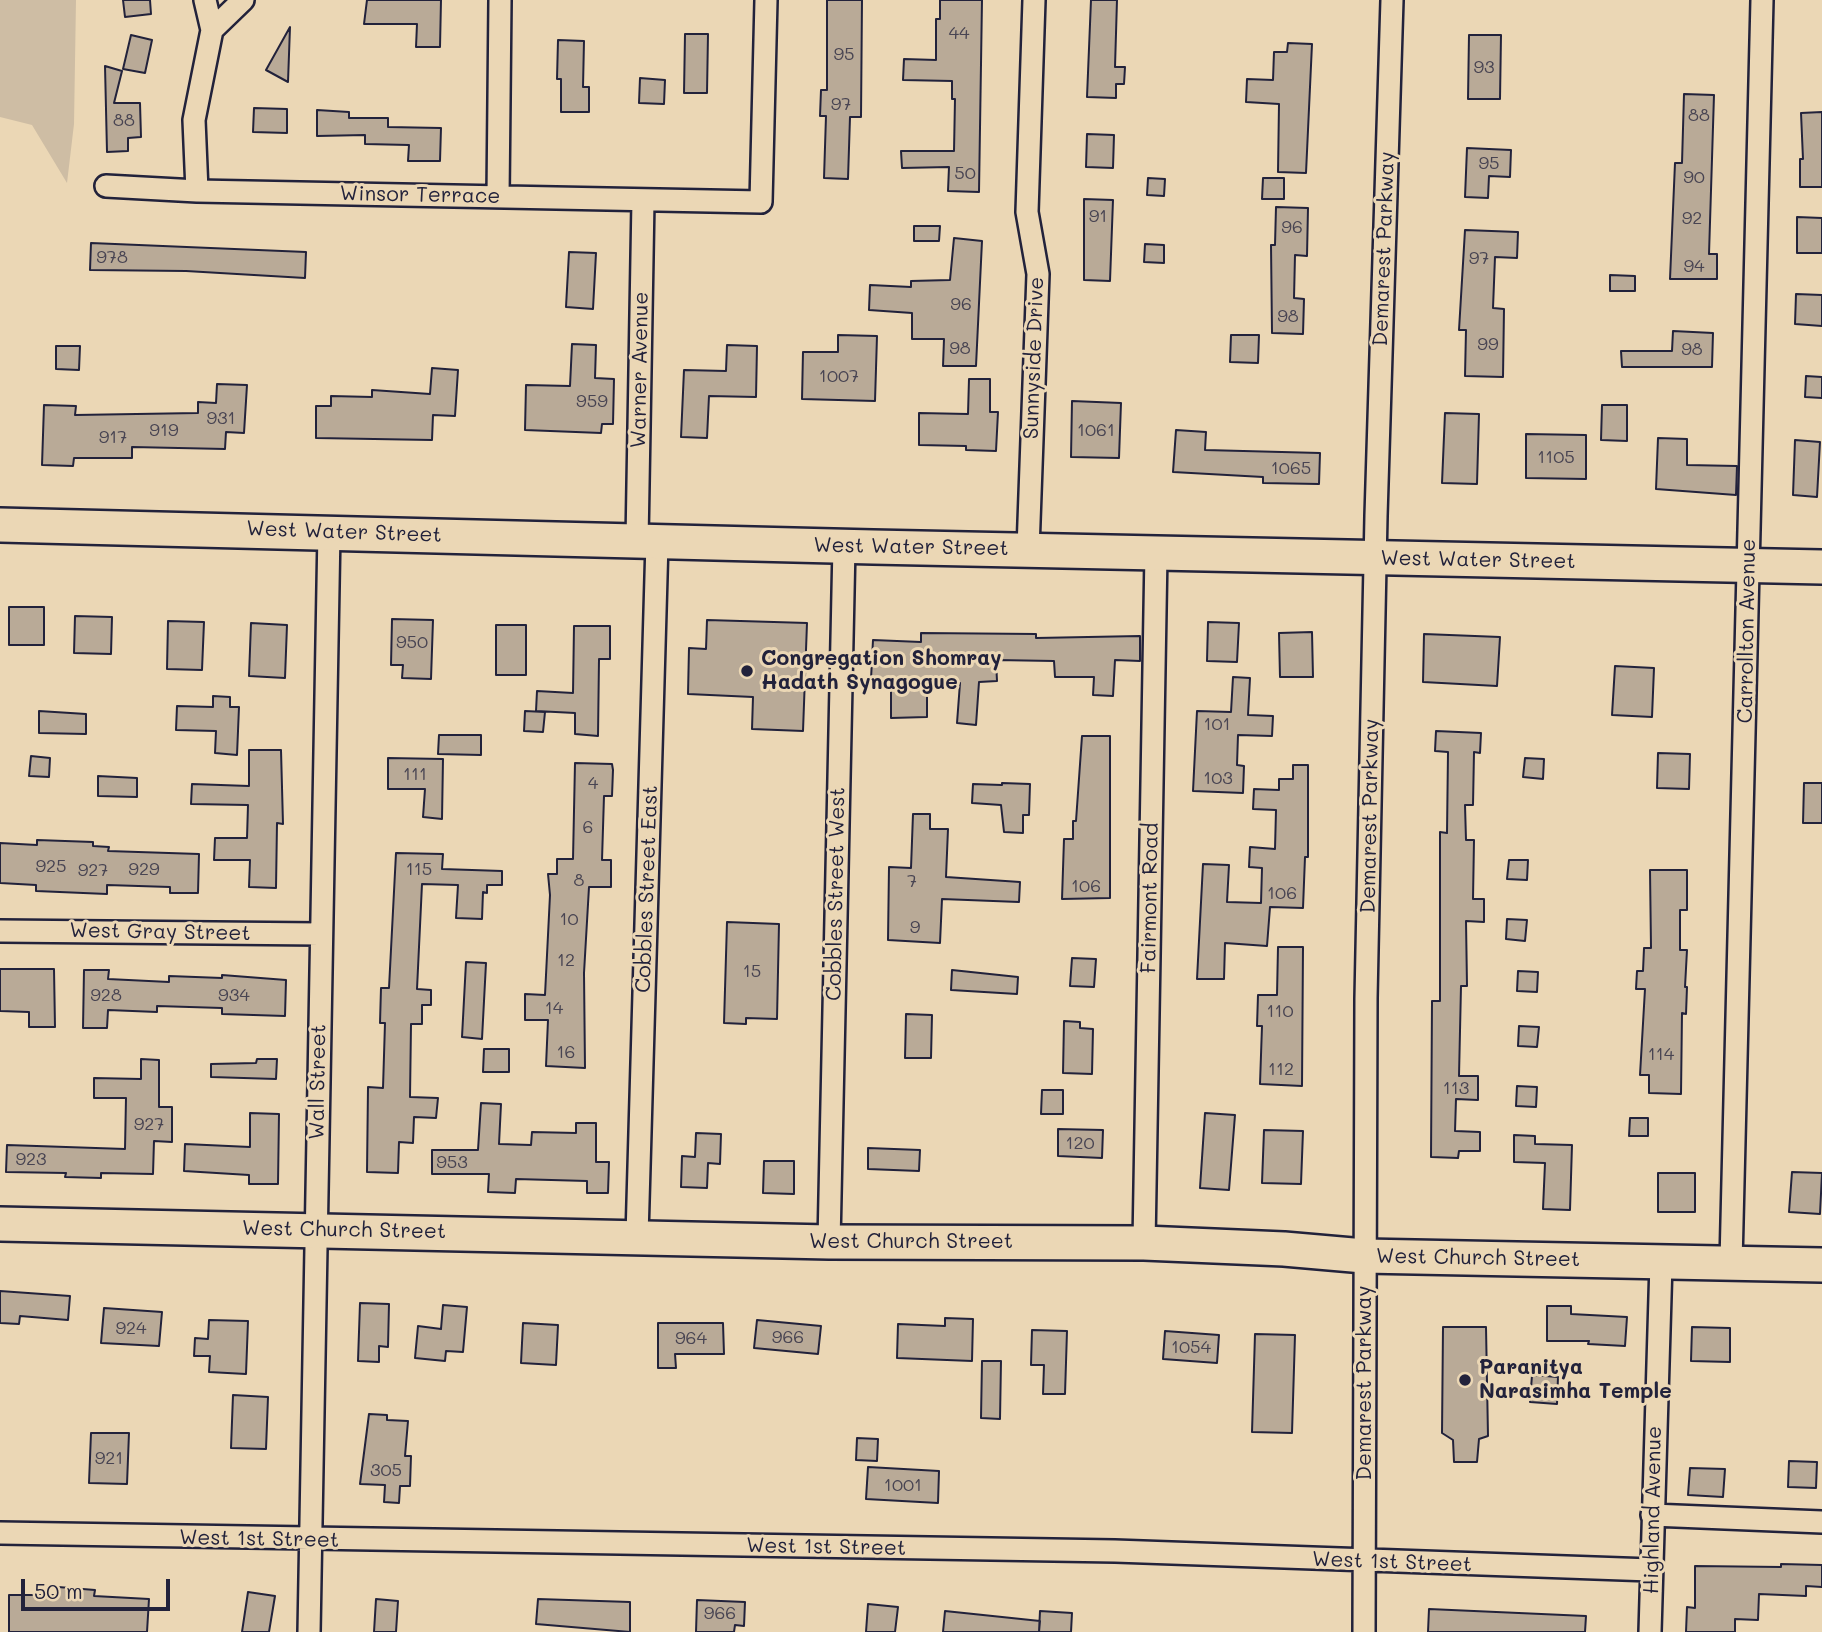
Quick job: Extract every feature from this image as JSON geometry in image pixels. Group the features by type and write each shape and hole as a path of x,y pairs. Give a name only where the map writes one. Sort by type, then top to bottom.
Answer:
{"main road":[{"name":"West Water Street","path":"0,525 1822,567"},
{"name":"West Church Street","path":"0,1224 316,1228 828,1242 1144,1243 1284,1249 1364,1256 1822,1265"}],"street":[{"path":"197,191 194,120 212,30 205,0"},
{"path":"212,30 243,0"},
{"path":"498,197 500,0"},
{"name":"Winsor Terrace","path":"106,186 197,191 761,202 766,0"},
{"name":"Sunnyside Drive","path":"1028,549 1038,274 1027,212 1034,0"},
{"name":"Demarest Parkway","path":"1364,1632 1366,998 1392,0"},
{"name":"Carrollton Avenue","path":"1731,1262 1762,0"},
{"name":"Warner Avenue","path":"643,200 647,541"},
{"name":"Wall Street","path":"309,1632 329,531"},
{"name":"Cobbles Street East","path":"637,1237 647,541"},
{"name":"Cobbles Street West","path":"828,1242 844,546"},
{"name":"Fairmont Road","path":"1144,1243 1156,553"},
{"name":"West Gray Street","path":"0,931 320,933"},
{"name":"Highland Avenue","path":"1650,1632 1661,1263"},
{"path":"1652,1516 1822,1522"},
{"name":"West 1st Street","path":"0,1533 1115,1551 1366,1562 1651,1570"}],"shaded area":[{"path":"0,0 76,0 74,124 67,183 32,125 0,117"}],"building":[{"path":"123,0 150,0 151,14 125,17"},
{"path":"367,0 441,0 440,47 416,47 417,24 364,24"},
{"path":"827,0 862,0 861,117 850,117 848,179 824,178 826,116 820,116 821,90 827,90"},
{"path":"940,0 982,0 979,192 948,191 949,167 902,168 901,151 954,151 955,99 952,99 952,81 903,80 904,59 936,60 936,19 940,19"},
{"path":"1091,0 1117,0 1115,67 1125,67 1124,84 1116,84 1116,98 1087,97"},
{"path":"290,27 288,82 266,70"},
{"path":"685,34 708,34 707,93 684,93"},
{"path":"131,35 152,40 145,73 123,69"},
{"path":"1469,35 1501,35 1500,99 1468,99"},
{"path":"558,40 584,41 583,87 589,87 589,112 561,112 561,79 557,79"},
{"path":"1288,43 1312,44 1306,173 1278,172 1279,104 1246,102 1247,79 1273,80 1274,52 1287,52"},
{"path":"105,66 122,71 114,103 140,103 141,137 128,138 128,151 107,152"},
{"path":"640,78 665,80 664,104 639,103"},
{"path":"1684,94 1714,95 1709,254 1717,254 1717,279 1670,279 1675,163 1682,163"},
{"path":"254,108 287,109 287,133 253,132"},
{"path":"317,110 349,112 349,118 388,118 388,127 441,128 440,161 408,161 409,145 365,144 365,135 317,136"},
{"path":"1822,112 1822,187 1800,187 1800,159 1803,159 1801,113"},
{"path":"1087,134 1114,135 1113,168 1086,167"},
{"path":"1467,148 1511,150 1510,177 1489,176 1488,198 1465,197"},
{"path":"1148,178 1165,179 1164,196 1147,195"},
{"path":"1263,178 1284,178 1284,199 1262,199"},
{"path":"1084,199 1113,200 1110,281 1084,280"},
{"path":"1276,207 1308,208 1307,256 1295,255 1294,298 1304,299 1303,334 1272,333 1271,245 1275,245"},
{"path":"1797,217 1822,218 1822,253 1797,253"},
{"path":"914,226 940,226 939,241 914,241"},
{"path":"1465,230 1518,232 1517,258 1495,257 1493,308 1504,309 1503,377 1465,376 1466,330 1459,330"},
{"path":"954,238 982,241 976,366 943,366 944,339 912,339 912,313 869,310 870,285 911,287 911,281 950,280"},
{"path":"91,243 306,252 305,278 186,271 90,270"},
{"path":"1145,244 1164,245 1164,263 1144,262"},
{"path":"569,252 596,253 593,309 566,307"},
{"path":"1610,275 1635,276 1635,291 1610,291"},
{"path":"1796,294 1822,295 1822,326 1795,324"},
{"path":"1673,331 1713,333 1712,367 1622,367 1621,351 1672,351"},
{"path":"838,335 877,336 875,401 802,399 803,352 838,352"},
{"path":"1231,335 1259,335 1258,363 1230,362"},
{"path":"572,344 596,345 595,378 614,379 613,424 602,424 601,433 525,430 526,385 570,386"},
{"path":"727,345 757,346 756,397 709,396 707,438 681,437 684,370 726,371"},
{"path":"56,346 80,346 79,370 56,369"},
{"path":"432,368 458,370 455,416 433,415 432,440 316,438 316,406 331,406 331,396 372,397 372,390 430,394"},
{"path":"1806,376 1822,377 1822,398 1805,397"},
{"path":"969,379 990,379 990,412 998,412 996,451 966,450 966,446 919,445 919,413 968,414"},
{"path":"217,384 247,385 244,433 226,432 225,449 132,447 132,458 74,458 73,466 42,465 44,405 76,406 75,415 198,413 198,402 216,403"},
{"path":"1072,401 1121,403 1119,458 1071,457"},
{"path":"1602,405 1627,405 1627,441 1601,440"},
{"path":"1445,413 1479,414 1477,484 1442,483"},
{"path":"1176,430 1206,432 1205,450 1320,453 1319,484 1263,483 1263,477 1173,472"},
{"path":"1526,434 1586,435 1586,479 1526,478"},
{"path":"1658,438 1687,439 1687,465 1737,466 1736,495 1656,489"},
{"path":"1795,440 1820,442 1817,497 1793,495"},
{"path":"9,607 44,607 44,645 9,645"},
{"path":"75,616 112,617 111,654 74,653"},
{"path":"392,619 433,620 431,679 402,678 403,665 391,665"},
{"name":"Congregation Shomray Hadath Synagogue","path":"707,620 807,623 803,731 752,729 753,697 688,694 689,648 706,649"},
{"path":"168,621 204,622 202,670 167,669"},
{"path":"1208,622 1239,623 1237,662 1207,661"},
{"path":"251,623 287,625 285,678 249,676"},
{"path":"496,625 526,625 526,675 496,675"},
{"path":"574,626 610,626 610,659 599,659 598,736 575,734 575,713 536,711 537,691 573,693"},
{"path":"1312,632 1313,677 1280,677 1279,633"},
{"path":"921,633 1036,634 1036,638 1140,636 1140,661 1115,660 1113,696 1093,695 1094,677 1055,677 1054,661 996,660 997,681 979,682 976,725 957,723 960,683 927,682 927,717 891,718 891,680 871,679 873,640 921,642"},
{"path":"1424,634 1500,637 1497,686 1423,682"},
{"path":"1615,666 1654,668 1652,717 1612,715"},
{"path":"1233,677 1250,678 1248,715 1273,716 1272,736 1238,735 1237,765 1244,766 1243,793 1193,791 1197,711 1231,712"},
{"path":"213,696 230,697 230,707 239,707 237,755 215,753 216,731 176,730 177,706 213,707"},
{"path":"39,711 86,714 86,734 39,733"},
{"path":"525,711 545,712 543,732 524,731"},
{"path":"1436,731 1481,733 1480,753 1474,752 1473,805 1465,805 1466,840 1474,840 1473,899 1484,899 1484,922 1466,921 1467,986 1461,986 1459,1076 1478,1076 1478,1100 1456,1099 1455,1131 1480,1132 1480,1151 1459,1151 1458,1158 1431,1157 1432,1001 1440,1001 1440,832 1447,833 1448,752 1435,751"},
{"path":"439,735 481,735 481,755 438,754"},
{"path":"1082,736 1110,736 1110,898 1062,899 1064,839 1073,839"},
{"path":"249,750 281,750 283,824 277,823 276,888 249,887 250,860 214,860 215,838 247,838 248,805 191,804 192,784 249,786"},
{"path":"1658,753 1690,754 1689,789 1657,788"},
{"path":"31,756 50,758 49,777 29,776"},
{"path":"388,758 443,759 442,819 423,817 425,789 388,789"},
{"path":"1525,758 1544,759 1543,779 1523,777"},
{"path":"575,763 612,764 613,770 612,796 604,796 602,860 611,860 611,887 589,887 584,973 585,1068 546,1066 548,1020 525,1020 525,994 545,995 550,895 548,874 557,874 557,859 573,859"},
{"path":"1293,765 1308,765 1308,857 1305,857 1303,908 1270,907 1267,946 1225,943 1224,979 1197,979 1203,864 1229,865 1227,902 1261,903 1262,868 1249,867 1250,847 1275,849 1276,810 1253,809 1254,789 1279,790 1279,779 1293,779"},
{"path":"98,776 137,778 137,797 98,796"},
{"path":"1804,783 1822,783 1822,823 1803,823"},
{"path":"973,784 1030,784 1029,815 1023,815 1023,833 1004,832 1001,805 972,803"},
{"path":"913,814 930,814 930,829 948,829 946,877 1020,882 1019,902 942,899 940,943 888,940 889,867 911,868"},
{"path":"37,840 93,842 93,846 109,847 108,851 199,854 198,893 170,893 170,887 107,885 107,894 36,891 36,885 0,883 0,843 37,845"},
{"path":"396,853 443,854 442,869 502,871 502,885 487,885 487,893 483,892 482,919 456,918 458,885 422,884 417,989 431,990 431,1005 422,1005 422,1024 411,1024 410,1097 438,1098 436,1118 414,1117 413,1143 399,1142 398,1173 367,1172 368,1087 383,1088 385,1023 380,1023 381,988 389,988"},
{"path":"1509,860 1528,860 1527,880 1507,879"},
{"path":"1650,870 1687,870 1687,910 1680,910 1680,950 1687,950 1686,1014 1682,1013 1681,1094 1649,1093 1649,1075 1640,1075 1645,989 1636,989 1637,971 1643,971 1644,948 1651,948"},
{"path":"1507,919 1527,920 1525,941 1506,939"},
{"path":"727,922 779,924 777,1019 746,1018 746,1024 724,1023"},
{"path":"1278,947 1303,947 1302,1086 1260,1084 1262,1026 1257,1026 1258,995 1277,995"},
{"path":"1072,958 1096,959 1094,987 1070,986"},
{"path":"466,962 486,963 482,1039 462,1037"},
{"path":"0,969 54,969 55,1027 29,1027 29,1012 0,1011"},
{"path":"84,970 109,970 108,979 169,982 169,976 222,978 222,975 286,980 285,1016 222,1014 222,1008 157,1006 157,1012 108,1010 107,1028 83,1028"},
{"path":"952,970 1018,977 1017,994 951,990"},
{"path":"1518,971 1538,972 1537,992 1517,991"},
{"path":"906,1014 932,1015 931,1058 905,1058"},
{"path":"1064,1021 1080,1022 1080,1028 1093,1029 1092,1074 1063,1073"},
{"path":"1519,1026 1539,1027 1537,1047 1518,1046"},
{"path":"484,1049 509,1049 509,1072 483,1072"},
{"path":"141,1059 159,1060 159,1107 172,1107 172,1142 154,1141 153,1174 101,1173 101,1178 65,1177 66,1173 6,1172 7,1145 125,1149 126,1098 94,1098 94,1078 141,1079"},
{"path":"257,1059 277,1059 276,1079 211,1077 211,1064 256,1063"},
{"path":"1517,1086 1537,1087 1536,1107 1516,1106"},
{"path":"1042,1090 1063,1090 1063,1114 1041,1114"},
{"path":"481,1103 501,1104 499,1144 531,1145 532,1132 576,1133 576,1123 596,1123 596,1162 609,1162 608,1193 587,1193 587,1181 516,1179 515,1193 488,1192 489,1174 432,1174 432,1150 478,1150"},
{"path":"250,1113 279,1114 278,1184 249,1184 249,1175 184,1171 185,1144 250,1147"},
{"path":"1205,1113 1235,1115 1229,1190 1200,1188"},
{"path":"1630,1118 1648,1118 1648,1136 1629,1136"},
{"path":"1058,1129 1103,1130 1102,1158 1058,1156"},
{"path":"1264,1130 1303,1131 1301,1184 1262,1183"},
{"path":"696,1133 721,1134 720,1164 708,1163 707,1188 681,1187 682,1156 695,1157"},
{"path":"1514,1135 1535,1136 1535,1144 1572,1145 1570,1210 1543,1209 1545,1163 1514,1162"},
{"path":"868,1148 920,1150 919,1171 868,1169"},
{"path":"764,1161 794,1161 794,1194 763,1193"},
{"path":"1792,1172 1822,1173 1820,1214 1789,1212"},
{"path":"1658,1173 1695,1173 1695,1212 1658,1212"},
{"path":"0,1291 70,1296 68,1320 20,1316 19,1324 0,1323"},
{"path":"360,1303 389,1304 388,1347 379,1346 379,1362 358,1361"},
{"path":"443,1305 467,1307 463,1352 446,1351 445,1361 415,1358 418,1326 441,1329"},
{"path":"1547,1306 1571,1306 1571,1314 1627,1317 1625,1346 1588,1344 1589,1341 1547,1341"},
{"path":"104,1308 162,1312 159,1346 101,1343"},
{"path":"945,1318 973,1319 972,1361 897,1358 898,1324 945,1326"},
{"path":"209,1320 248,1321 246,1374 209,1372 210,1356 194,1356 195,1338 208,1339"},
{"path":"757,1320 821,1326 818,1354 754,1348"},
{"path":"523,1323 558,1325 556,1365 521,1363"},
{"path":"658,1323 723,1323 724,1354 675,1354 676,1368 658,1368"},
{"name":"Paranitya Narasimha Temple","path":"1443,1327 1486,1327 1488,1436 1479,1439 1477,1462 1454,1462 1453,1440 1442,1433"},
{"path":"1692,1327 1730,1328 1730,1362 1691,1361"},
{"path":"1032,1330 1067,1331 1065,1394 1043,1394 1044,1365 1031,1365"},
{"path":"1165,1331 1219,1335 1217,1363 1163,1359"},
{"path":"1255,1334 1295,1335 1292,1433 1252,1432"},
{"path":"982,1361 1001,1361 1000,1419 981,1418"},
{"path":"1532,1375 1558,1377 1557,1404 1530,1402"},
{"path":"233,1395 268,1397 266,1449 231,1448"},
{"path":"369,1414 387,1415 387,1420 408,1421 405,1456 411,1456 410,1486 400,1486 399,1503 384,1502 385,1485 360,1484"},
{"path":"91,1433 129,1433 127,1484 89,1483"},
{"path":"857,1438 878,1439 877,1461 856,1460"},
{"path":"1789,1461 1817,1462 1816,1488 1788,1487"},
{"path":"868,1467 939,1471 938,1503 866,1499"},
{"path":"1690,1468 1725,1469 1723,1497 1688,1495"},
{"path":"1781,1564 1822,1565 1822,1587 1806,1586 1806,1596 1759,1594 1758,1620 1735,1619 1735,1632 1686,1632 1687,1607 1695,1608 1695,1566 1781,1567"},
{"path":"58,1587 95,1590 94,1596 149,1599 147,1632 9,1632 9,1595 58,1595"},
{"path":"248,1592 275,1596 269,1632 242,1632"},
{"path":"376,1599 398,1601 396,1632 374,1632"},
{"path":"538,1599 630,1602 630,1632 536,1624"},
{"path":"697,1600 745,1602 744,1626 735,1625 734,1632 696,1632"},
{"path":"868,1604 898,1607 895,1632 866,1632"},
{"path":"1429,1609 1586,1616 1585,1632 1428,1632"},
{"path":"945,1611 1040,1621 1039,1632 943,1632"},
{"path":"1040,1611 1072,1613 1071,1632 1039,1632"}],"place":[{"name":"Congregation Shomray Hadath Synagogue","path":"747,671"},
{"name":"Paranitya Narasimha Temple","path":"1465,1380"}]}
